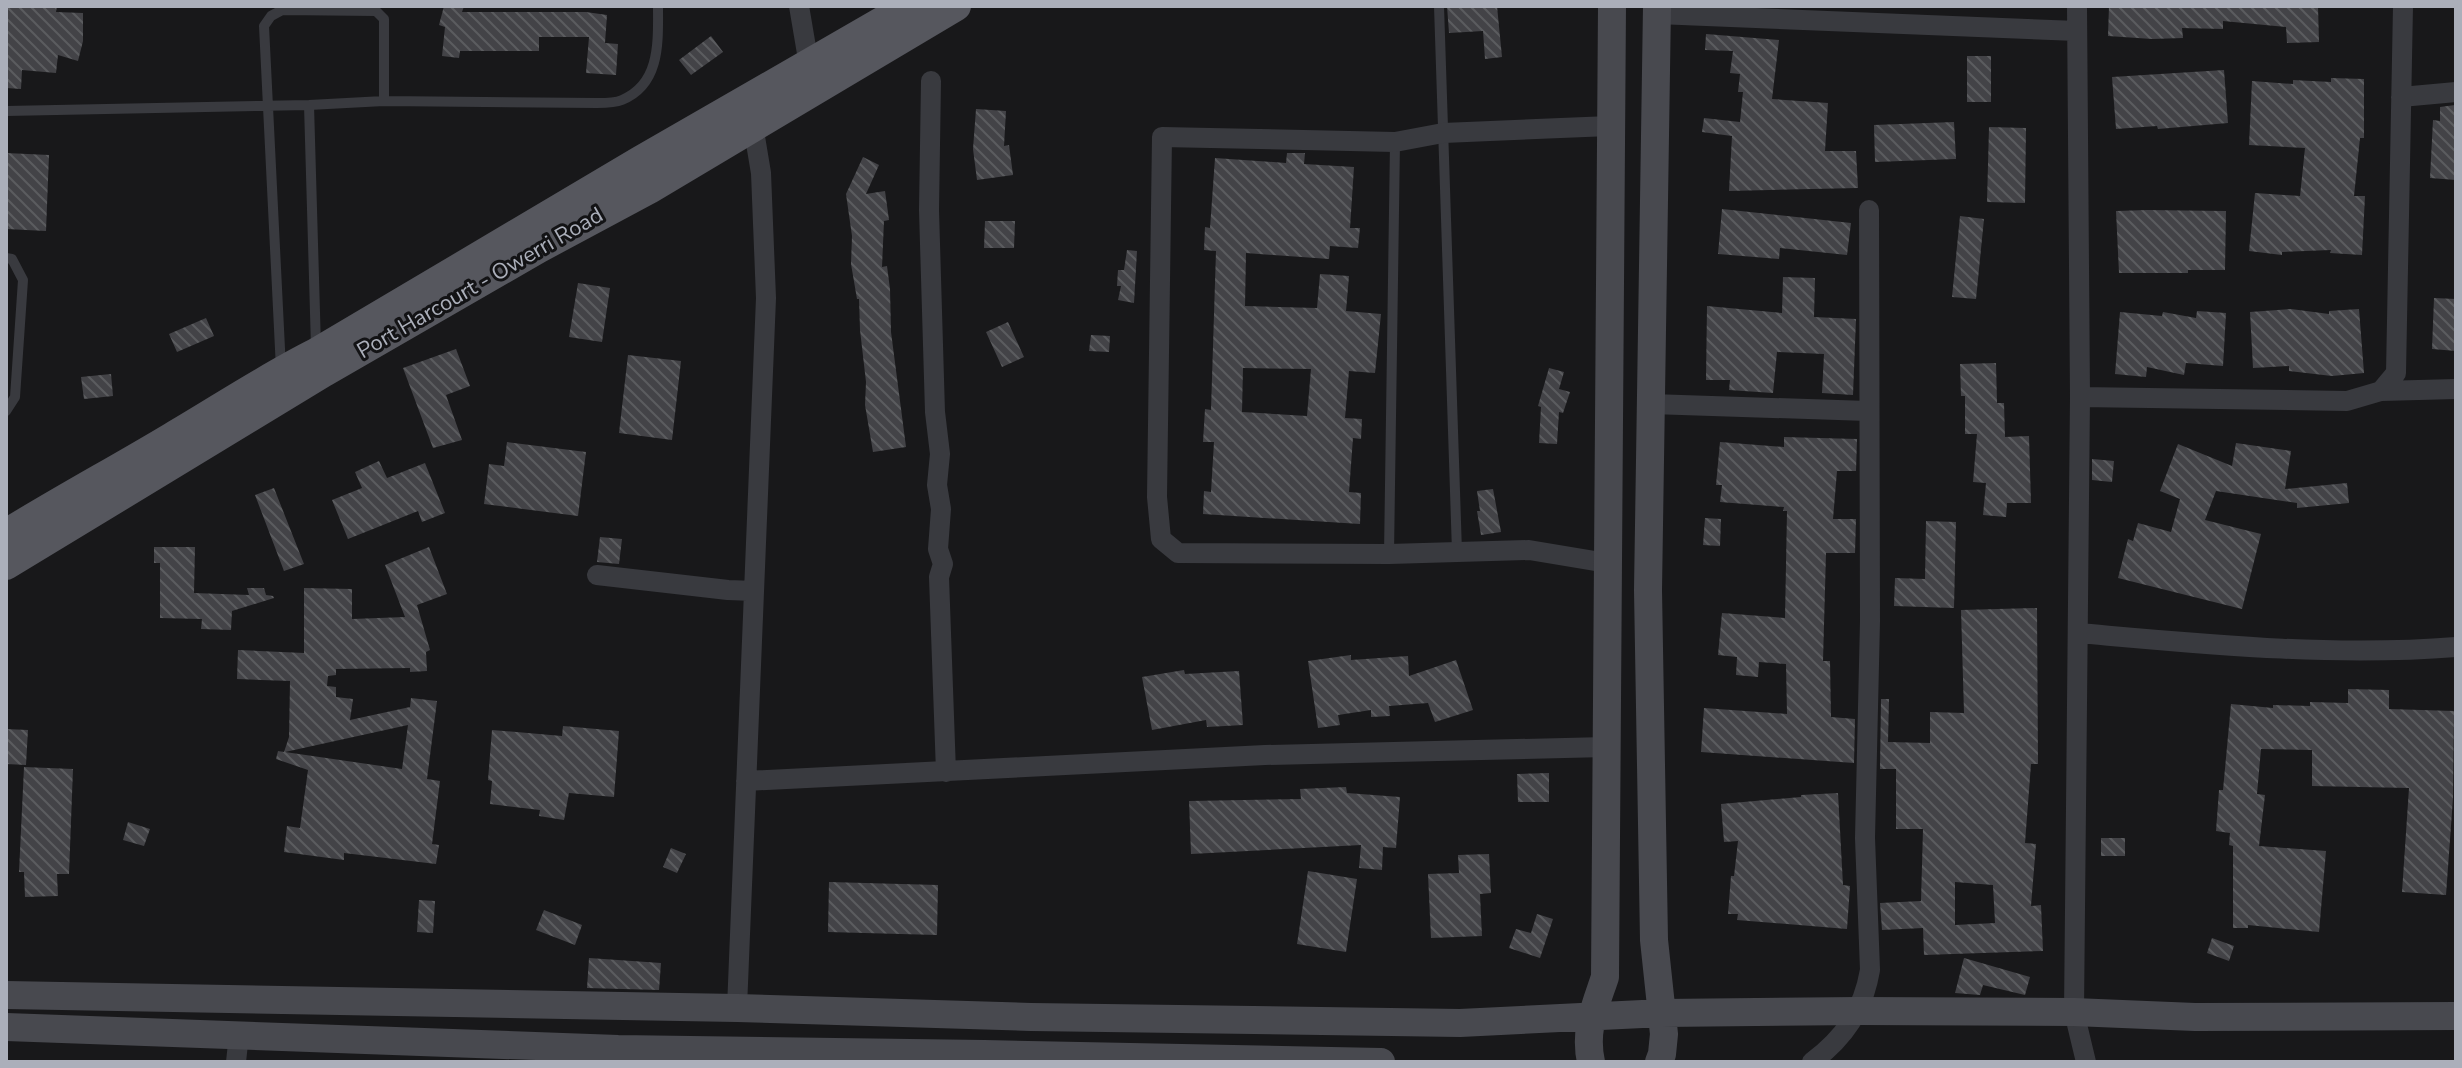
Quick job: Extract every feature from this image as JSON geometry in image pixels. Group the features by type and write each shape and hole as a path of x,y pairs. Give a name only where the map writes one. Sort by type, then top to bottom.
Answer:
{"main road":[{"name":"Port Harcourt - Owerri Road","path":"6,534 909,6"},
{"name":"Port Harcourt - Owerri Road","path":"6,565 324,372 539,248 649,189 956,6"}],"street":[{"path":"799,6 809,65"},
{"path":"1591,1062 1587,1043 1605,977 1612,6"},
{"path":"2077,6 2080,397 2074,1012 2086,1062"},
{"path":"2381,391 2396,373 2403,6"},
{"path":"1659,1062 1663,1013 1654,925 1648,590 1657,10 1876,14 2077,31"},
{"path":"931,81 929,210 935,412 940,454 938,549 943,564 939,577 946,772"},
{"path":"2401,97 2456,92"},
{"path":"737,1008 766,298 761,173 753,125"},
{"path":"1607,563 1529,550 1389,554 1178,553 1161,539 1157,497 1162,137 1395,142 1443,133 1610,126"},
{"path":"1812,1062 1832,1047 1859,1011 1870,970 1865,838 1870,621 1869,210"},
{"path":"2080,397 2347,401 2381,391 2456,389"},
{"path":"1651,404 1868,411"},
{"path":"597,575 754,591"},
{"path":"2078,633 2241,647 2398,652 2456,647"},
{"path":"746,781 1265,755 1606,747"},
{"path":"6,995 1460,1023 1663,1013 1859,1011 2074,1012 2195,1017 2456,1016"},
{"path":"6,1027 943,1058 1381,1062"},
{"path":"236,1062 239,1034"}],"lane":[{"path":"6,111 384,101 621,101 638,90 653,73 658,40 658,6"},
{"path":"1439,6 1457,552"},
{"path":"281,371 264,26 271,16 282,10 376,11 384,19 384,101"},
{"path":"309,105 316,353"},
{"path":"1389,554 1395,142"},
{"path":"6,258 12,259 23,280 15,397 6,411"}],"building":[{"path":"6,6 57,6 56,12 83,13 83,41 78,61 58,55 56,73 22,70 21,89 6,88"},
{"path":"444,6 464,6 462,12 586,12 607,15 605,43 618,44 616,75 586,73 589,37 539,37 539,51 460,51 459,58 442,56 445,27 439,25"},
{"path":"1447,6 1497,6 1502,57 1485,59 1483,31 1449,33"},
{"path":"2109,6 2318,6 2319,42 2287,43 2286,27 2223,21 2223,29 2182,28 2183,38 2108,36"},
{"path":"1706,34 1779,40 1772,99 1828,103 1825,151 1856,151 1858,188 1729,191 1732,136 1702,132 1704,118 1740,122 1743,92 1738,92 1740,74 1730,73 1733,51 1705,50"},
{"path":"711,36 723,52 691,75 679,60"},
{"path":"1967,56 1991,56 1991,102 1967,102"},
{"path":"2224,70 2228,123 2116,129 2112,77"},
{"path":"2331,78 2364,79 2364,138 2360,138 2354,196 2365,196 2362,255 2330,253 2331,250 2282,252 2282,255 2249,251 2255,193 2300,196 2305,148 2249,145 2252,81 2293,84 2293,80 2331,82"},
{"path":"2455,105 2456,180 2430,178 2433,120 2440,121 2440,107"},
{"path":"976,109 1006,111 1004,146 1009,145 1013,175 977,180 973,149"},
{"path":"1954,122 1956,159 1875,162 1874,125"},
{"path":"1989,127 2026,128 2025,203 1987,202"},
{"path":"6,153 49,155 46,231 6,229"},
{"path":"1287,153 1305,153 1304,164 1354,167 1350,228 1360,228 1358,248 1330,246 1329,259 1246,253 1245,306 1317,308 1320,274 1349,276 1346,311 1381,314 1375,373 1349,371 1345,418 1362,419 1361,439 1353,438 1349,492 1361,493 1360,524 1203,514 1204,491 1211,492 1214,442 1203,442 1205,409 1211,410 1216,251 1204,250 1205,227 1210,228 1215,158 1286,163","holes":["1243,368 1311,369 1307,416 1242,412"]},
{"path":"863,157 879,165 866,194 885,191 889,220 884,221 882,267 887,266 891,332 906,447 873,452 865,405 859,299 851,264 852,236 846,194"},
{"path":"1722,209 1851,223 1847,255 1780,248 1779,259 1718,254"},
{"path":"2116,211 2226,211 2225,270 2119,273"},
{"path":"1960,216 1984,219 1976,299 1952,297"},
{"path":"985,221 1015,221 1014,248 984,248"},
{"path":"1127,250 1137,251 1134,303 1118,300 1121,286 1117,286 1118,270 1124,270"},
{"path":"1783,277 1815,278 1814,317 1856,319 1853,395 1822,393 1824,354 1777,352 1773,393 1729,390 1730,380 1706,380 1707,306 1782,313"},
{"path":"578,283 610,288 602,342 569,337"},
{"path":"2434,298 2456,299 2456,351 2432,349"},
{"path":"2291,309 2329,314 2329,311 2359,309 2364,373 2332,376 2289,371 2289,366 2253,368 2250,312"},
{"path":"2197,311 2226,313 2223,366 2186,363 2184,375 2147,367 2146,377 2115,374 2120,312 2162,316 2163,312 2196,318"},
{"path":"206,318 214,336 177,352 169,334"},
{"path":"1008,322 1024,357 1002,367 986,332"},
{"path":"1091,335 1110,336 1109,352 1089,351"},
{"path":"456,349 470,386 446,395 462,440 433,448 403,368"},
{"path":"628,355 681,361 672,440 619,433"},
{"path":"1996,363 1997,403 2004,403 2005,437 2029,436 2031,503 2007,503 2006,517 1983,515 1986,483 1973,482 1977,434 1965,434 1965,396 1961,396 1960,364"},
{"path":"1549,368 1564,372 1559,389 1570,392 1563,413 1559,412 1557,444 1539,443 1541,407 1538,406"},
{"path":"111,374 113,396 84,399 81,377"},
{"path":"1784,437 1857,439 1856,471 1837,471 1833,519 1856,519 1855,553 1826,553 1823,661 1830,661 1831,717 1855,719 1854,763 1701,752 1704,708 1787,714 1786,664 1759,662 1758,677 1736,675 1737,657 1718,655 1722,613 1785,618 1787,511 1783,511 1784,507 1720,502 1722,485 1716,485 1720,442 1784,447"},
{"path":"507,442 586,452 578,516 484,504 489,464 504,466"},
{"path":"2236,443 2291,451 2285,489 2347,483 2349,503 2297,508 2297,503 2216,491 2205,520 2261,534 2242,609 2118,578 2128,539 2133,541 2138,523 2171,532 2180,499 2160,491 2178,444 2232,466"},
{"path":"2092,459 2114,461 2112,482 2092,480"},
{"path":"379,461 387,478 425,463 445,513 422,522 418,511 348,539 332,500 362,488 355,472"},
{"path":"274,488 304,564 284,571 255,495"},
{"path":"1493,489 1501,532 1481,535 1477,491"},
{"path":"1705,518 1721,519 1720,546 1703,545"},
{"path":"1926,521 1956,522 1954,608 1894,606 1895,578 1925,579"},
{"path":"600,537 622,539 619,564 597,562"},
{"path":"154,547 195,547 194,593 249,595 247,588 264,588 266,595 274,598 232,611 231,630 201,629 202,619 160,618 160,563 154,563"},
{"path":"429,547 447,594 417,605 430,650 426,652 427,671 410,672 410,668 336,669 336,675 328,676 327,686 336,687 336,697 353,699 350,720 410,707 411,698 437,701 427,779 440,781 432,844 439,845 436,864 344,853 344,860 284,852 287,826 300,828 308,770 276,759 278,751 284,752 289,737 290,681 237,679 238,650 304,653 304,588 352,589 352,619 405,617 385,565","holes":["408,725 402,769 285,752"]},
{"path":"2037,608 2038,764 2031,764 2025,843 2036,844 2031,906 2041,905 2043,951 1924,955 1923,928 1882,930 1880,903 1921,901 1923,829 1896,829 1896,769 1880,769 1881,699 1889,699 1888,742 1930,743 1930,712 1964,713 1961,610","holes":["1955,882 1993,885 1995,923 1955,925"]},
{"path":"1351,655 1351,660 1408,656 1409,676 1456,660 1473,710 1435,722 1428,703 1389,706 1390,716 1371,717 1371,710 1338,715 1340,725 1318,728 1308,661"},
{"path":"1184,670 1185,674 1239,671 1243,725 1207,727 1206,720 1152,730 1142,677"},
{"path":"2348,689 2389,690 2389,709 2454,711 2453,798 2446,895 2402,892 2409,788 2312,786 2312,750 2261,749 2257,794 2265,795 2259,846 2326,851 2319,932 2248,925 2248,928 2233,928 2233,846 2229,845 2230,833 2216,831 2231,704 2273,708 2273,705 2310,706 2310,702 2348,703"},
{"path":"563,726 619,731 614,797 569,793 564,820 539,816 540,810 490,804 492,781 488,780 492,730 562,736"},
{"path":"6,729 28,730 26,765 6,764"},
{"path":"24,767 73,769 69,874 57,874 58,896 25,897 24,872 19,872"},
{"path":"1549,773 1549,802 1518,802 1517,774"},
{"path":"1346,787 1347,793 1400,797 1396,848 1383,847 1382,870 1359,868 1361,845 1191,854 1189,801 1301,799 1300,789"},
{"path":"1838,793 1843,885 1850,886 1847,929 1737,920 1738,914 1728,914 1738,841 1724,842 1721,804"},
{"path":"128,822 150,829 144,846 123,840"},
{"path":"2101,838 2125,838 2125,856 2101,856"},
{"path":"671,848 686,854 677,873 663,867"},
{"path":"1489,854 1491,893 1480,894 1482,936 1431,938 1428,874 1459,873 1458,855"},
{"path":"1308,871 1357,879 1346,952 1297,944"},
{"path":"829,882 938,885 937,935 828,932"},
{"path":"419,900 435,901 433,933 417,932"},
{"path":"544,910 582,925 575,945 536,930"},
{"path":"1537,914 1553,919 1540,958 1509,948 1516,929 1531,933"},
{"path":"2212,938 2234,946 2229,961 2207,953"},
{"path":"589,958 661,963 659,990 587,988"},
{"path":"1964,958 2030,977 2025,995 1983,985 1980,995 1955,993"}]}
